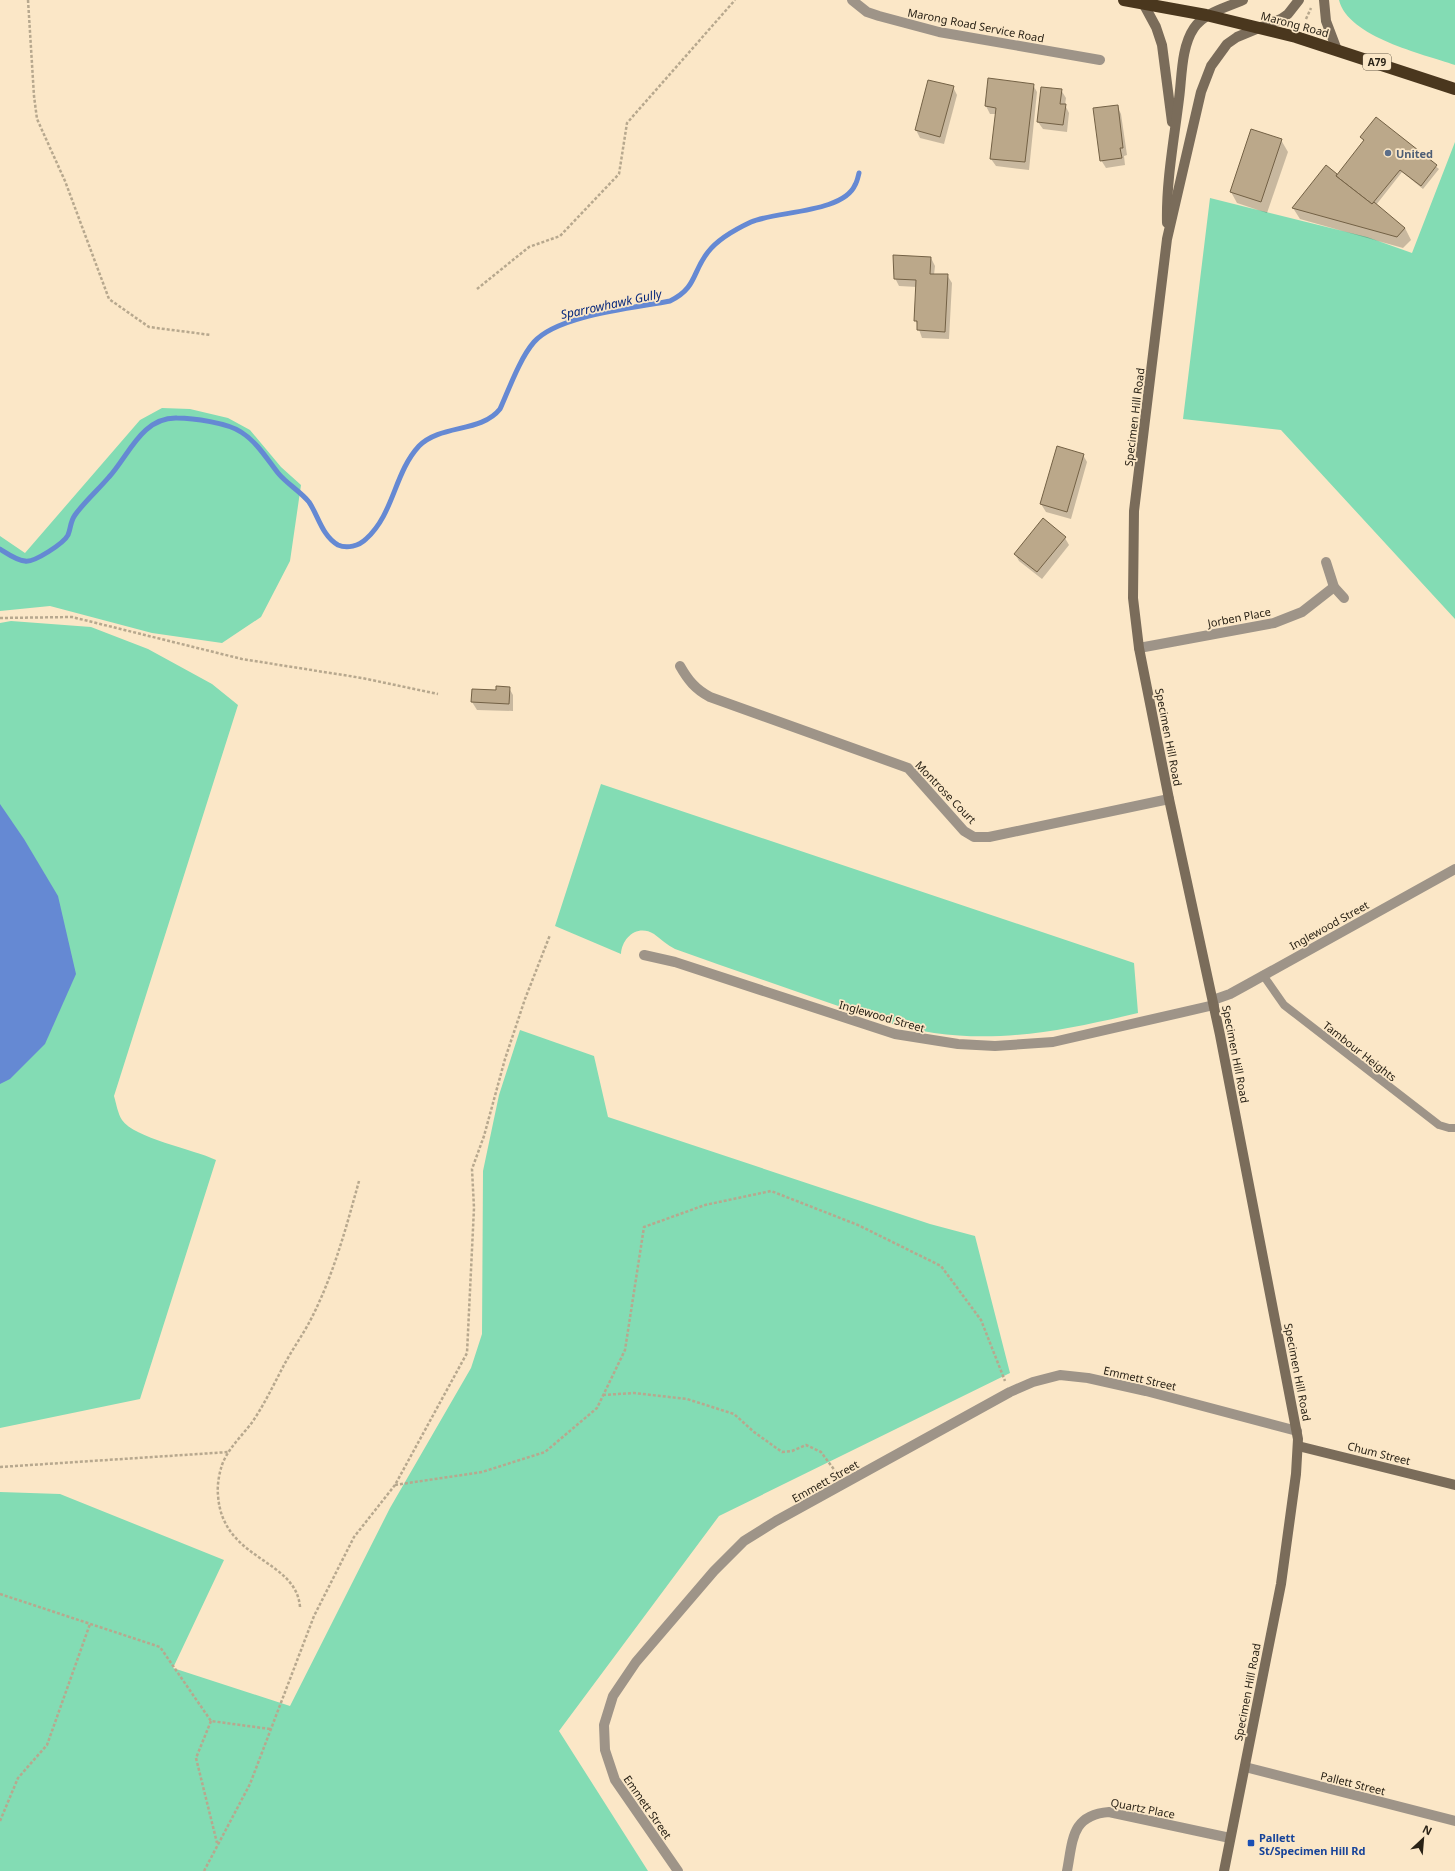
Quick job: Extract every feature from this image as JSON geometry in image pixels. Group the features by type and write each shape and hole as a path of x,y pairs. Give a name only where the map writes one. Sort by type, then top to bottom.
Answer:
{"highway":[{"name":"Marong Road","path":"1124,0 1206,15 1257,27 1337,50 1455,89"}],"main road":[{"path":"1206,15 1243,0"},
{"name":"Specimen Hill Road","path":"1224,1871 1281,1584 1296,1474 1298,1446 1297,1431 1213,1002 1169,798 1139,648 1133,598 1134,511 1167,239 1194,120 1206,77 1217,56 1227,44 1257,27 1285,17 1299,0"},
{"path":"1324,0 1326,21 1337,50"},
{"path":"1143,3 1156,27 1162,44 1174,138"},
{"name":"Specimen Hill Road","path":"1167,239 1166,206 1188,42 1195,27 1206,15"},
{"name":"Chum Street","path":"1298,1446 1455,1485"}],"street":[{"name":"Marong Road Service Road","path":"852,0 867,12 939,32 1100,60"},
{"path":"1326,562 1334,587 1344,598"},
{"name":"Jorben Place","path":"1139,648 1274,623 1302,612 1334,587"},
{"name":"Montrose Court","path":"680,666 690,683 699,691 710,697 908,768 964,831 974,837 990,837 1169,798"},
{"name":"Inglewood Street","path":"644,955 675,962 895,1034 958,1044 995,1046 1053,1042 1213,1002 1455,869"},
{"name":"Emmett Street","path":"678,1871 615,1780 605,1750 604,1725 613,1696 636,1662 714,1571 744,1541 776,1521 1010,1392 1033,1382 1060,1375 1088,1378 1146,1391 1297,1431"},
{"name":"Pallett Street","path":"1245,1768 1455,1821"},
{"name":"Quartz Place","path":"1067,1871 1078,1827 1085,1818 1095,1813 1109,1812 1230,1838"}],"lane":[{"name":"Tambour Heights","path":"1263,975 1284,1005 1439,1125 1455,1128"}],"path":[{"path":"28,0 34,96 37,119 65,181 109,299 150,327 211,335"},
{"path":"477,289 529,247 560,236 614,180 619,174 627,123 735,0"},
{"path":"1306,19 1313,6"},
{"path":"0,618 72,617 242,659 362,678 438,694"},
{"path":"204,1871 250,1784 314,1616 354,1537 394,1484 467,1353 474,1208 472,1170 484,1136 505,1059 524,999 550,935"},
{"path":"300,1607 298,1595 288,1579 246,1549 234,1538 226,1524 218,1496 218,1485 222,1465 229,1452 260,1409 310,1320 335,1262 359,1181"},
{"path":"394,1484 482,1472 545,1452 597,1408 625,1350 644,1227 705,1205 771,1191 858,1226 941,1266 981,1320 1010,1392"},
{"path":"603,1395 634,1393 688,1399 734,1414 754,1432 782,1452 792,1451 806,1445 821,1452 845,1484"},
{"path":"0,1467 229,1452"},
{"path":"0,1594 160,1647 211,1721 270,1729"},
{"path":"0,1821 18,1778 47,1745 90,1624"},
{"path":"211,1721 196,1758 217,1844"}],"green space":[{"path":"1339,0 1455,0 1455,65 1388,42 1371,34 1356,24 1345,13"},
{"path":"1455,142 1455,619 1281,430 1183,419 1210,198 1367,237 1412,253"},
{"path":"162,408 190,409 228,418 250,430 281,467 301,485 290,561 261,617 222,643 152,633 50,606 0,611 0,536 25,553 140,420"},
{"path":"11,621 91,627 148,649 212,684 238,705 114,1096 118,1112 122,1120 129,1126 151,1138 216,1160 140,1399 0,1428 0,623"},
{"path":"601,784 1134,963 1138,1013 1037,1033 960,1036 934,1033 875,1019 675,949 648,931 637,931 632,934 624,942 621,954 555,926"},
{"path":"520,1030 594,1056 608,1117 930,1224 975,1236 1010,1373 719,1516 559,1731 648,1871 0,1871 0,1492 60,1494 224,1560 173,1668 290,1706 390,1508 471,1368 482,1334 483,1171 499,1095"}],"water":[{"path":"0,804 24,839 58,896 76,974 45,1044 10,1079 0,1084"}],"building":[{"path":"988,78 1034,84 1025,162 990,159 996,108 985,106"},
{"path":"928,80 954,86 940,137 915,130"},
{"path":"1041,87 1062,89 1060,104 1066,104 1063,125 1037,122"},
{"path":"1118,105 1123,148 1120,148 1122,158 1100,161 1093,108"},
{"name":"United","path":"1376,117 1437,165 1421,186 1400,170 1372,204 1336,176 1364,140 1360,137"},
{"path":"1251,129 1282,139 1261,202 1230,192"},
{"path":"1326,165 1337,174 1336,176 1372,204 1374,202 1405,228 1397,237 1292,208"},
{"path":"893,255 931,257 930,274 948,274 945,332 917,330 917,321 914,321 916,280 894,279"},
{"path":"1057,446 1084,454 1067,512 1040,504"},
{"path":"1043,518 1066,537 1037,572 1014,554"},
{"path":"496,686 510,687 509,704 471,702 472,689 496,690"}],"waterway":[{"name":"Sparrowhawk Gully","path":"0,549 15,558 29,561 42,556 61,543 68,535 75,515 109,477 145,430 165,419 177,418 201,420 228,426 247,436 257,446 278,473 309,502 328,536 338,545 349,547 356,545 366,539 383,518 404,468 419,446 438,434 482,422 492,417 500,409 524,356 534,342 545,333 560,325 578,319 617,310 670,301 685,291 690,285 708,252 712,247 728,235 739,228 762,218 808,210 837,201 848,194 856,184 859,173"}],"place":[{"name":"United","path":"1388,153"},
{"name":"Pallett St/Specimen Hill Rd","path":"1251,1843"}]}
